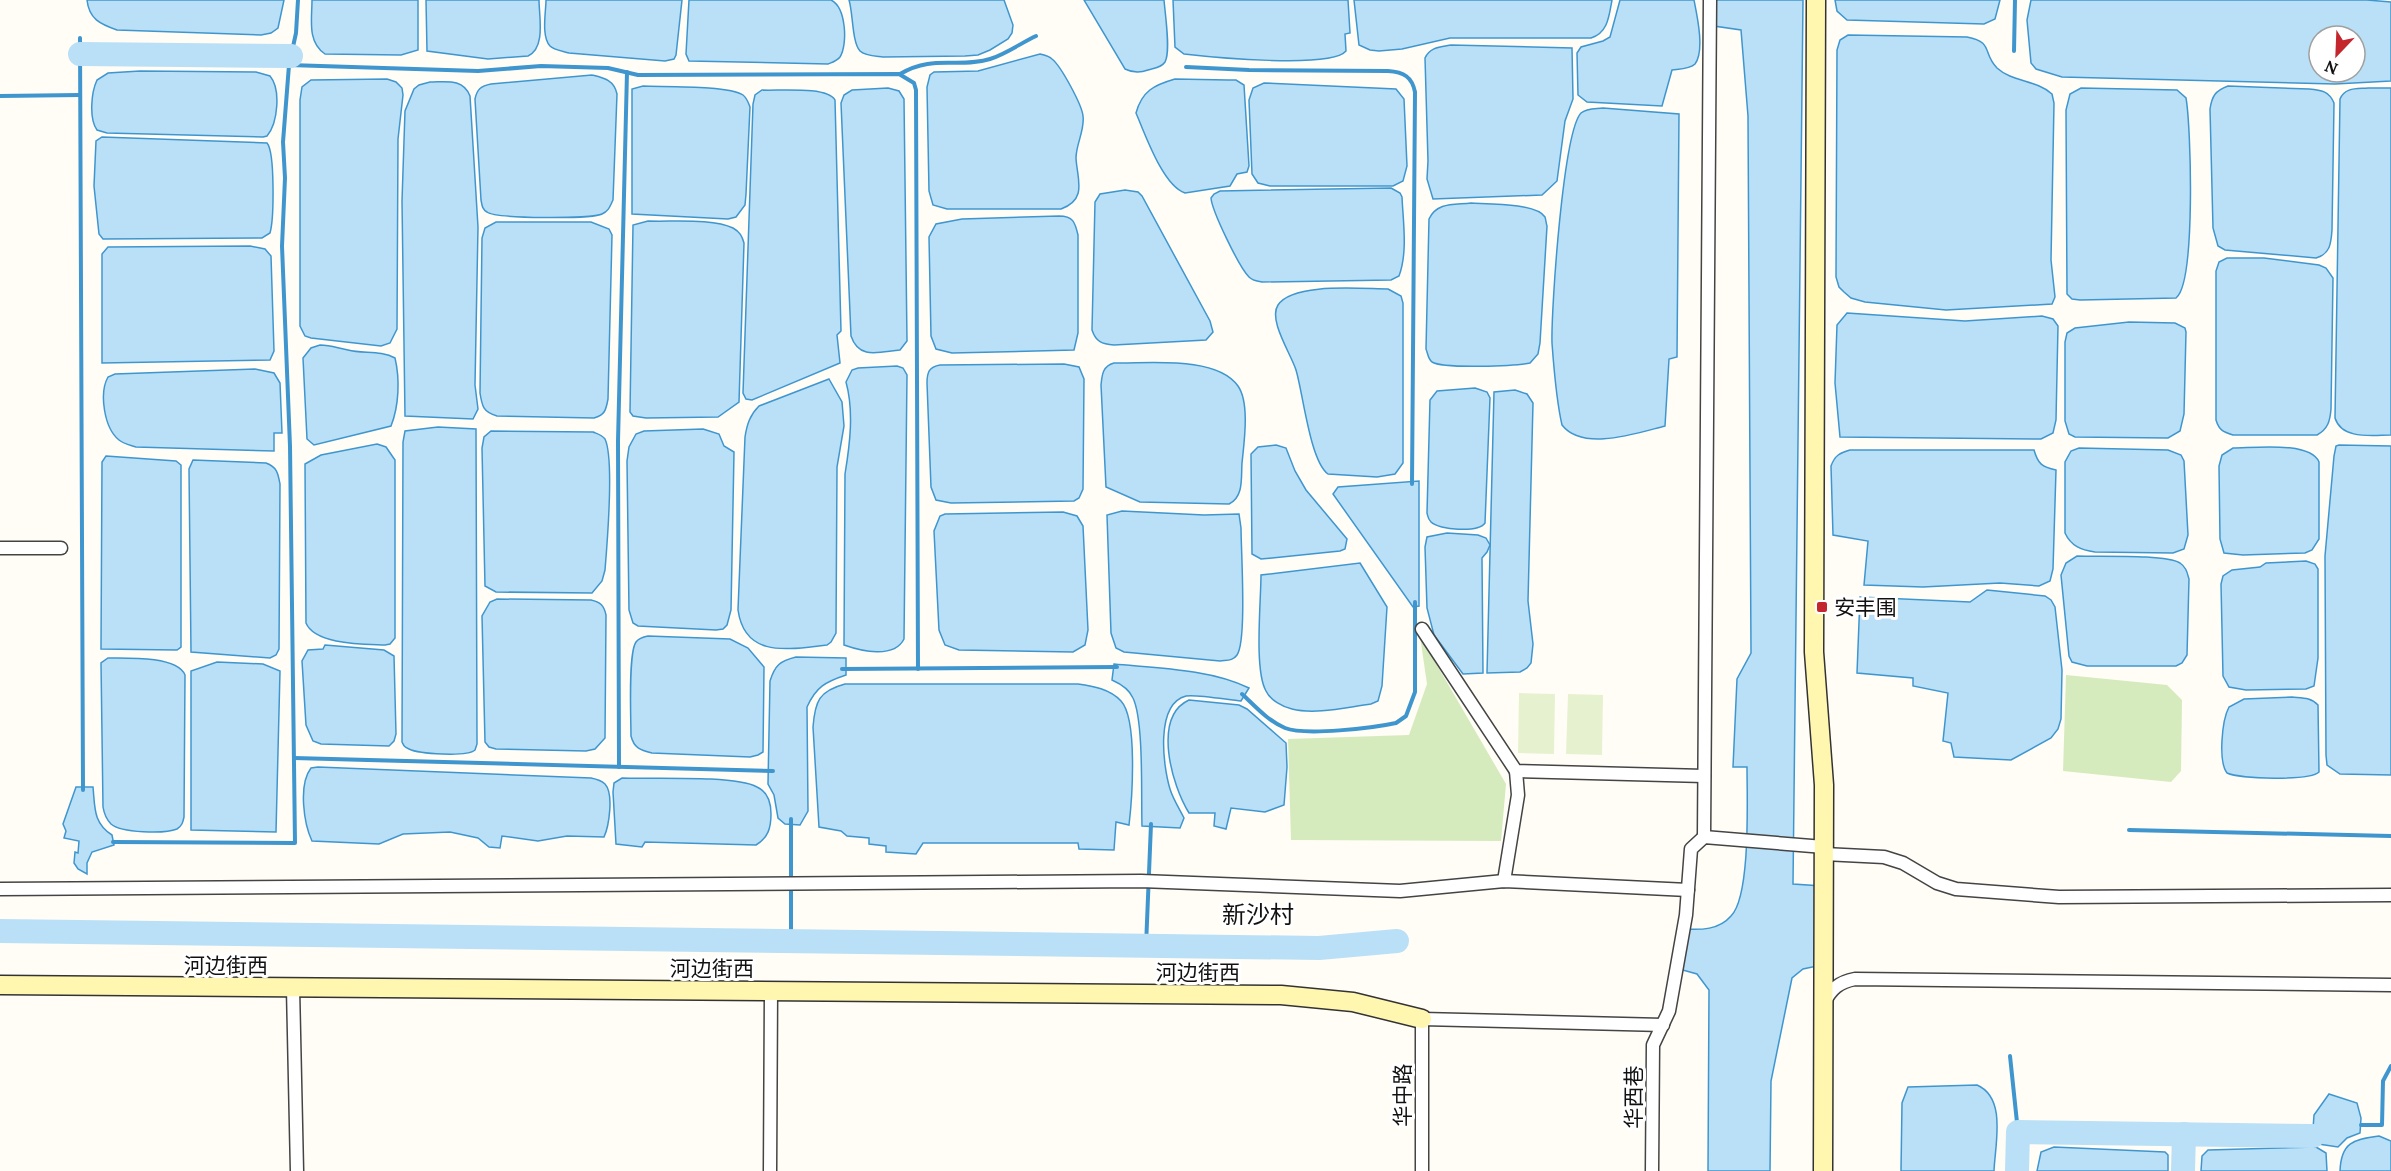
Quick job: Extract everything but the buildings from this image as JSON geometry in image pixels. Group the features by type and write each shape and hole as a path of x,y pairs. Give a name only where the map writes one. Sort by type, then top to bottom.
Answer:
{"street":[{"path":"1710,0 1704,837 1884,857 1903,863 1937,884 1956,889 2013,894 2059,897 2391,895"},
{"path":"1816,0 1814,652 1824,785 1823,1171"},
{"path":"0,548 61,548"},
{"path":"1422,629 1516,771 1518,795 1504,881"},
{"path":"1516,771 1704,776"},
{"name":"华西巷","path":"1652,1171 1653,1045 1669,1011 1688,890 1691,849 1704,837"},
{"path":"0,889 1156,881 1400,891 1504,881 1688,890"},
{"path":"1823,1006 1835,986 1855,979 2391,985"},
{"name":"河边街西","path":"0,986 1281,995 1353,1002 1422,1019"},
{"path":"292,988 297,1171"},
{"path":"770,1171 771,991"},
{"path":"1422,1019 1663,1025"},
{"name":"华中路","path":"1422,1019 1422,1171"}],"green space":[{"path":"1420,636 1506,784 1501,841 1291,840 1288,739 1409,735 1427,684"},
{"path":"2066,675 2167,685 2182,700 2181,771 2171,782 2063,771"},
{"path":"1519,693 1555,694 1554,754 1518,753"},
{"path":"1568,694 1603,695 1602,755 1566,754"}],"water":[{"path":"87,0 284,0 278,28 271,33 261,35 117,30 96,20 90,12"},
{"path":"312,0 418,0 418,50 401,55 325,54 319,49 313,37"},
{"path":"426,0 539,0 540,31 537,46 528,56 488,59 427,51"},
{"path":"546,0 682,0 676,55 674,59 665,61 569,53 554,48 547,42 546,36"},
{"path":"689,0 831,0 840,10 843,18 845,35 843,51 838,60 828,64 689,61 686,54"},
{"path":"849,0 1004,0 1013,25 1012,33 1008,39 978,55 870,56 862,53 857,47"},
{"path":"1084,0 1164,0 1168,41 1165,62 1159,67 1142,72 1125,69"},
{"path":"1173,0 1348,0 1350,33 1345,34 1346,51 1336,56 1295,61 1184,54 1175,47"},
{"path":"1354,0 1612,0 1609,18 1604,28 1597,36 1591,38 1450,38 1402,49 1379,51 1359,45"},
{"path":"1620,0 1694,0 1699,33 1698,58 1690,67 1672,70 1662,106 1587,102 1578,95 1577,53 1581,47 1610,37"},
{"path":"1715,0 1803,0 1793,884 1822,886 1822,965 1803,969 1792,978 1771,1081 1770,1171 1708,1171 1709,990 1697,974 1679,969 1684,929 1715,927 1731,916 1737,905 1745,868 1747,822 1747,767 1733,767 1737,679 1751,653 1748,116 1741,30 1714,26"},
{"path":"1835,0 2000,0 1995,19 1984,24 1847,20 1837,11"},
{"path":"2031,0 2367,0 2391,2 2391,81 2367,82 2367,24 2307,24 2307,83 2062,77 2036,69 2031,63 2027,20"},
{"path":"1848,35 1975,39 1984,45 1993,63 2003,73 2046,89 2052,94 2054,103 2051,260 2055,297 2052,304 1946,310 1865,302 1851,298 1839,287 1836,277 1837,50 1840,40"},
{"path":"1451,45 1572,48 1573,99 1565,121 1557,181 1542,195 1433,199 1427,179 1425,58 1427,54 1439,47"},
{"path":"1040,54 1056,63 1082,111 1083,126 1076,158 1079,188 1075,200 1061,209 947,209 933,205 929,191 927,87 930,75 934,72 978,71"},
{"path":"256,72 270,76 277,97 274,123 267,136 263,137 107,133 97,130 94,125 92,106 97,80 108,73"},
{"path":"592,75 611,83 617,94 613,200 608,210 595,216 564,217 508,216 485,211 481,200 475,99 478,90 491,84"},
{"path":"387,79 396,82 402,88 403,95 398,139 397,329 390,343 381,346 311,338 305,336 300,326 300,100 302,87 311,80"},
{"path":"1175,79 1236,80 1244,85 1249,166 1247,172 1237,174 1230,186 1185,193 1169,180 1162,170 1136,113 1145,94"},
{"path":"430,82 453,82 463,86 470,96 478,227 475,385 478,409 473,419 405,416 402,201 405,111 414,89"},
{"path":"1264,83 1396,89 1404,99 1407,166 1403,181 1393,186 1270,186 1258,183 1252,174 1249,100 1253,88"},
{"path":"643,86 724,90 746,97 750,107 746,194 745,205 736,217 728,219 632,214 632,89"},
{"path":"2228,86 2313,89 2324,92 2332,99 2334,103 2332,230 2329,248 2321,256 2316,258 2225,250 2218,246 2213,228 2210,109 2215,94"},
{"path":"888,88 899,91 904,99 907,341 900,350 871,353 859,349 851,336 841,103 844,95 852,90"},
{"path":"2081,88 2177,90 2186,98 2190,170 2189,236 2187,264 2182,286 2176,298 2080,300 2072,299 2067,294 2066,110 2070,94"},
{"path":"2368,88 2391,88 2391,435 2351,433 2344,430 2335,418 2340,99 2345,92"},
{"path":"762,90 813,91 830,96 835,100 841,331 837,335 840,363 752,400 746,399 743,393 753,104 755,95"},
{"path":"1603,108 1679,114 1677,357 1669,359 1665,426 1626,436 1596,439 1583,438 1571,433 1562,425 1554,374 1552,325 1559,223 1569,152 1581,113"},
{"path":"102,137 267,143 270,149 273,186 270,233 262,238 103,239 99,234 94,186 96,141"},
{"path":"1391,188 1400,193 1402,197 1404,237 1402,267 1399,276 1391,280 1262,282 1254,280 1249,277 1233,251 1211,198 1220,191"},
{"path":"1125,190 1138,192 1142,196 1210,321 1213,332 1206,340 1114,345 1100,342 1095,337 1092,330 1095,202 1100,194"},
{"path":"1471,203 1522,207 1540,212 1545,217 1547,226 1540,343 1538,354 1530,363 1450,366 1432,362 1428,356 1426,349 1429,219 1441,207"},
{"path":"1059,216 1073,221 1078,235 1078,333 1074,350 952,353 936,349 931,336 929,237 936,224 962,219"},
{"path":"648,221 692,221 725,225 739,233 744,243 739,402 718,417 646,418 633,416 630,412 633,225"},
{"path":"496,222 591,222 609,229 612,235 608,399 603,414 594,418 497,416 484,408 480,393 482,238 485,228"},
{"path":"250,246 265,249 271,256 274,351 270,360 102,363 102,254 108,247"},
{"path":"2227,258 2264,258 2319,265 2326,268 2333,278 2331,413 2321,433 2317,435 2233,435 2220,428 2216,420 2216,271 2219,262"},
{"path":"1388,289 1401,296 1403,303 1403,463 1395,474 1377,477 1328,474 1316,456 1296,370 1281,337 1276,311 1278,305 1286,298 1313,290"},
{"path":"1847,313 1965,321 2042,316 2053,319 2058,326 2056,420 2053,433 2041,439 1840,437 1835,383 1837,325"},
{"path":"2129,322 2175,323 2185,328 2184,414 2180,431 2168,438 2075,437 2069,434 2065,421 2067,333 2075,328"},
{"path":"320,345 384,354 395,358 398,392 391,426 314,445 307,439 303,358 311,348"},
{"path":"1114,363 1198,365 1228,376 1238,386 1244,402 1245,423 1241,486 1234,501 1229,504 1140,502 1106,487 1101,385 1104,371 1107,366"},
{"path":"1064,364 1079,367 1084,379 1083,489 1079,498 1074,501 951,503 936,500 931,487 927,383 931,369 940,365"},
{"path":"897,366 903,368 907,375 904,639 893,649 877,652 844,645 845,474 851,416 846,382 852,370 858,368"},
{"path":"255,369 274,373 280,383 282,433 274,433 274,451 136,447 119,440 114,435 104,410 105,384 108,377 115,374"},
{"path":"829,379 842,402 844,426 837,467 836,633 827,645 784,649 771,647 759,644 750,637 742,626 738,610 746,432 751,416 759,406"},
{"path":"1475,388 1487,392 1490,398 1485,523 1467,529 1442,527 1431,522 1427,513 1430,400 1437,391"},
{"path":"1515,390 1527,394 1533,403 1528,601 1533,644 1531,663 1527,668 1520,672 1487,673 1494,392"},
{"path":"438,427 476,429 477,744 475,750 463,754 414,751 405,747 402,742 403,442 405,431"},
{"path":"703,429 719,434 724,446 734,452 731,610 727,625 723,629 716,630 638,626 633,623 629,610 627,461 629,447 636,434 644,431"},
{"path":"491,431 593,432 605,439 608,449 609,482 605,570 602,581 592,593 496,592 485,586 482,448 484,437"},
{"path":"377,444 386,447 395,460 395,638 390,644 385,645 341,642 319,636 306,623 305,464 321,455"},
{"path":"1276,445 1286,448 1306,490 1347,539 1345,549 1261,559 1252,554 1251,454 1258,447"},
{"path":"2336,446 2391,446 2391,775 2340,774 2327,765 2325,556 2334,456"},
{"path":"2079,448 2168,450 2181,455 2184,461 2188,535 2184,549 2173,553 2095,552 2081,549 2073,544 2065,533 2065,462 2071,451"},
{"path":"2233,448 2293,448 2314,455 2319,462 2319,539 2312,550 2305,553 2243,555 2224,553 2220,539 2219,466 2222,455"},
{"path":"1850,450 2034,450 2041,464 2056,470 2053,569 2050,581 2039,586 2000,583 1923,587 1864,585 1868,541 1833,535 1831,466 1838,455"},
{"path":"106,456 176,461 181,465 181,647 177,650 101,649 102,462"},
{"path":"193,460 266,463 273,466 278,474 280,484 279,649 276,655 270,658 191,652 189,469"},
{"path":"1419,481 1419,606 1413,607 1333,494 1338,487"},
{"path":"1122,511 1204,515 1239,514 1243,614 1240,646 1234,658 1220,661 1124,652 1116,648 1111,633 1107,515"},
{"path":"1063,512 1077,516 1083,526 1088,630 1085,645 1073,652 959,650 945,645 939,630 934,531 940,516 945,514"},
{"path":"1447,533 1478,535 1486,538 1490,545 1482,558 1483,673 1463,674 1434,635 1427,608 1425,547 1427,537"},
{"path":"2077,556 2161,558 2184,566 2189,579 2187,655 2182,663 2176,666 2087,666 2072,662 2069,656 2061,575 2066,563"},
{"path":"2306,561 2315,564 2318,569 2318,658 2314,686 2306,689 2246,690 2229,687 2223,676 2221,584 2223,576 2232,570 2260,567 2266,563"},
{"path":"1360,563 1387,607 1382,686 1378,701 1321,711 1301,711 1281,705 1266,691 1260,668 1261,575"},
{"path":"1987,590 2045,596 2055,607 2062,670 2061,719 2058,729 2051,738 2011,760 1954,757 1951,743 1943,741 1948,693 1913,686 1913,678 1857,673 1860,597 1970,602"},
{"path":"497,599 591,600 603,606 606,615 605,738 595,749 586,751 496,749 489,747 485,742 482,616 490,602"},
{"path":"648,636 730,639 748,648 764,667 763,752 750,757 652,753 636,746 631,736 630,687 633,648 641,638"},
{"path":"325,645 384,650 394,656 396,734 389,746 321,744 313,741 306,725 302,661 308,650 323,649"},
{"path":"796,657 846,658 846,675 822,686 807,707 808,811 800,825 785,824 778,818 774,795 768,784 770,681 779,664"},
{"path":"108,658 162,661 172,664 185,675 184,817 177,829 153,832 133,831 116,827 106,816 103,807 101,663"},
{"path":"217,662 263,664 280,671 276,832 191,830 191,671"},
{"path":"1114,664 1201,673 1249,688 1241,701 1186,696 1176,701 1169,711 1165,723 1165,766 1174,800 1184,818 1180,828 1142,826 1142,779 1137,709 1129,692 1112,680"},
{"path":"845,684 1078,684 1107,691 1121,701 1130,724 1133,760 1129,825 1116,822 1114,850 1079,849 1078,843 923,843 916,854 886,852 886,846 869,844 869,838 847,836 841,831 819,827 813,727 815,710 824,694"},
{"path":"2292,697 2309,699 2318,705 2319,772 2303,777 2274,778 2246,777 2227,773 2224,767 2222,740 2224,721 2229,707 2244,699"},
{"path":"1189,700 1239,705 1247,709 1286,743 1284,805 1265,812 1231,808 1226,829 1214,826 1215,813 1189,813 1172,770 1168,736 1171,721 1178,709"},
{"path":"311,768 597,779 608,789 610,810 608,825 604,837 567,836 538,841 502,836 500,848 489,847 478,838 450,832 403,834 379,844 312,841 305,815 303,794 307,775"},
{"path":"622,778 713,779 746,783 757,787 766,795 771,810 768,832 756,845 645,842 642,847 616,844 613,792 614,783"},
{"path":"76,787 93,787 98,820 112,835 114,845 92,852 87,863 87,874 78,869 74,863 79,841 64,838 66,831 63,824"},
{"path":"1977,1085 1986,1091 1996,1111 1994,1171 1901,1171 1902,1103 1908,1087"},
{"path":"2329,1094 2357,1103 2361,1118 2360,1133 2347,1138 2338,1147 2312,1143 2314,1115"},
{"path":"2379,1136 2391,1141 2391,1171 2340,1171 2343,1154 2350,1144"},
{"path":"2054,1147 2165,1152 2168,1155 2168,1171 2037,1171 2041,1152"},
{"path":"2316,1147 2326,1153 2327,1171 2201,1171 2202,1156 2208,1150"}],"waterway":[{"path":"113,842 295,843 290,446 282,246 285,178 283,142 289,65 296,33 298,0"},
{"path":"2014,51 2015,0"},
{"path":"900,74 912,68 935,63 967,63 990,59 1036,36"},
{"path":"80,38 83,790"},
{"path":"80,54 291,56"},
{"path":"289,65 478,71 541,66 608,68 638,75 899,74 914,83 916,90 918,669"},
{"path":"1186,67 1388,71 1403,74 1412,83 1415,92 1412,484"},
{"path":"619,767 618,441 627,72"},
{"path":"0,96 80,95"},
{"path":"1242,694 1273,721 1285,728 1295,730 1339,730 1396,723 1406,716 1415,692 1415,602"},
{"path":"842,669 1117,667"},
{"path":"294,758 773,771"},
{"path":"791,819 791,941"},
{"path":"1146,946 1151,824"},
{"path":"2129,830 2391,836"},
{"path":"0,931 1319,948 1397,941"},
{"path":"2010,1056 2018,1132"},
{"path":"2361,1125 2382,1125 2383,1081 2391,1066"},
{"path":"2017,1171 2018,1132 2313,1136"},
{"path":"2183,1171 2184,1134"}],"place":[{"name":"安丰围","path":"1822,607"}],"district":[{"name":"新沙村","path":"1258,914"}]}
